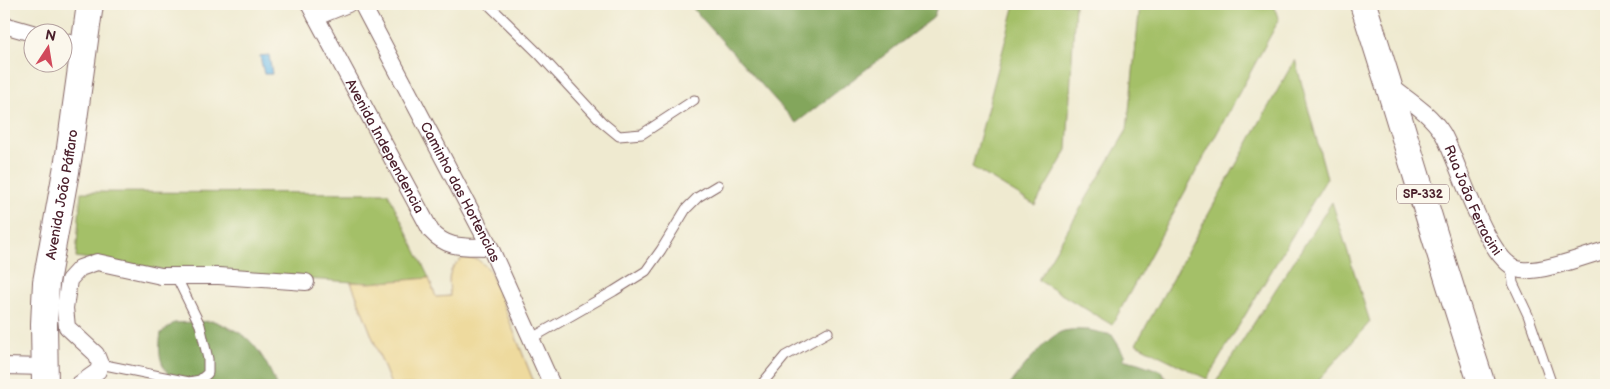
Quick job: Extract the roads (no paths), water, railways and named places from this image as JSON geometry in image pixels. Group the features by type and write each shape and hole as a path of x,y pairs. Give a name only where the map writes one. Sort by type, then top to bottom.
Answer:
{"main road":[{"name":"Avenida João Páffaro","path":"45,376 44,324 46,282 69,155 74,44 90,4"},
{"name":"SP-332","path":"1363,4 1482,385"}],"street":[{"path":"312,10 348,4"},
{"name":"Caminho das Hortencias","path":"362,4 490,246 552,385"},
{"name":"Avenida Independencia","path":"312,10 431,230 442,242 454,246 490,246"},
{"path":"4,25 22,30"},
{"name":"Rua João Ferracini","path":"1389,85 1432,118 1443,135 1490,240 1503,260 1521,270 1548,268 1606,250"},
{"path":"78,385 98,372 100,364 96,354 67,327 65,308 69,280 80,268 97,262 161,276 219,276 306,282"},
{"path":"4,366 45,376"}],"lane":[{"path":"488,4 539,54 602,122 619,136 642,134 694,100"},
{"path":"532,338 646,271 686,209 698,197 718,184"},
{"path":"1511,266 1513,283 1528,315 1552,385"},
{"path":"100,364 189,382 200,380 208,373 208,358 200,325 176,276"},
{"path":"761,385 785,356 828,332"}],"water":[{"path":"269,55 272,74 264,74 260,56"}]}
